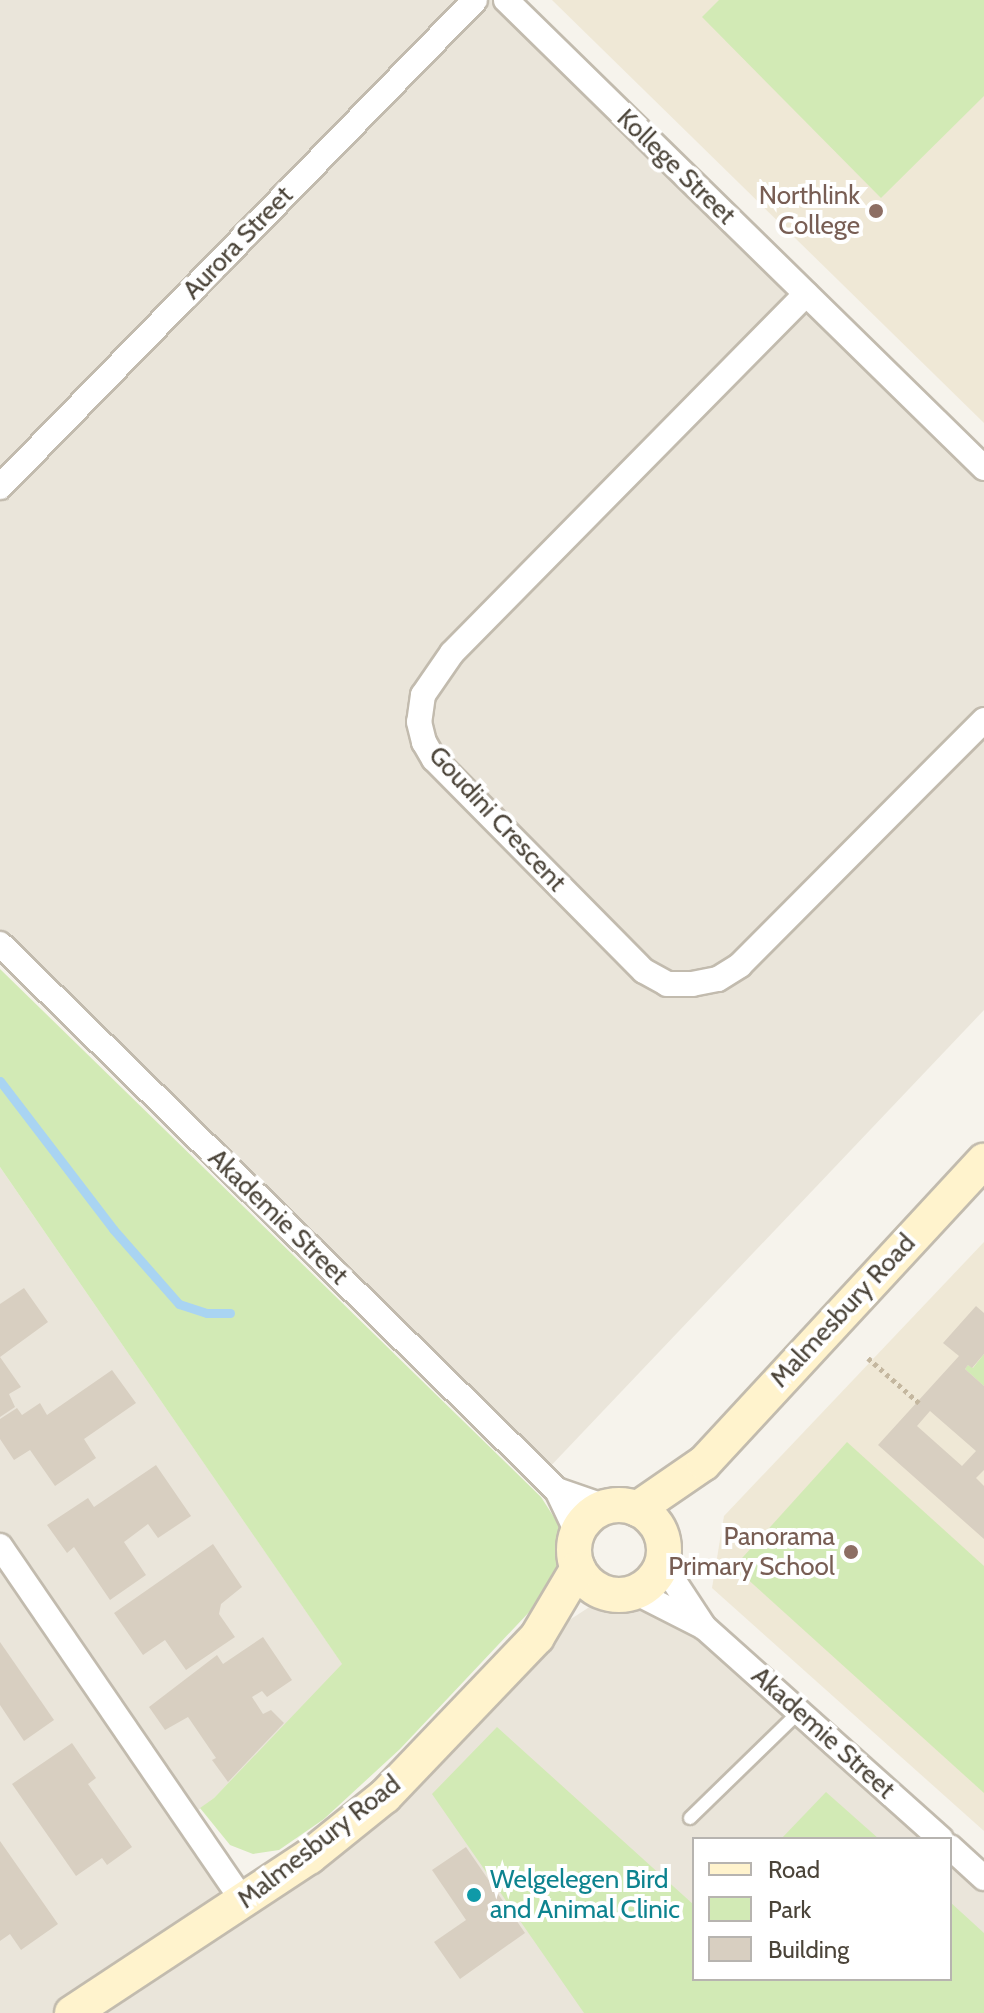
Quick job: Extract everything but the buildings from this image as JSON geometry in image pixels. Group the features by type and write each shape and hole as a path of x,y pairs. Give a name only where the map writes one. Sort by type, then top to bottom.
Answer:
{"street":[{"name":"Aurora Street","path":"0,487 475,0"},
{"name":"Kollege Street","path":"506,0 984,468"},
{"name":"Goudini Crescent","path":"806,294 452,653 423,695 419,722 424,742 434,759 644,971 667,984 692,984 718,979 740,965 984,720"},
{"name":"Akademie Street","path":"0,944 557,1490 578,1534"},
{"name":"Malmesbury Road","path":"662,1553 704,1463 983,1164"},
{"name":"Malmesbury Road","path":"621,1508 704,1463"},
{"name":"Akademie Street","path":"557,1490 621,1508"},
{"path":"621,1508 655,1524 662,1553 651,1582 622,1593 588,1583 578,1568 574,1551 578,1534 587,1519 621,1508"},
{"path":"0,1546 244,1902"},
{"name":"Akademie Street","path":"662,1553 704,1627 939,1837"},
{"name":"Malmesbury Road","path":"72,2013 309,1857 385,1796 537,1637 578,1568"},
{"name":"Akademie Street","path":"622,1593 704,1627"},
{"name":"Malmesbury Road","path":"537,1637 622,1593"},
{"path":"952,1849 984,1878"}],"lane":[{"path":"690,1818 799,1712"}],"path":[{"path":"868,1358 919,1403"}],"shaded area":[{"path":"0,0 503,0 984,471 984,1010 545,1472 0,940"},
{"name":"Northlink College","path":"552,0 984,0 984,423"},
{"path":"0,1167 343,1665 214,1798 189,1817 250,1906 540,1639 608,1595 635,1594 704,1629 937,1837 692,1837 692,1981 952,1981 952,1851 984,1880 984,2013 0,2013"},
{"name":"Panorama Primary School","path":"984,1242 984,1831 712,1588 724,1516"}],"green space":[{"path":"719,0 984,0 984,96 881,198 702,17"},
{"path":"0,969 541,1497 559,1525 562,1559 548,1592 400,1749 324,1819 279,1850 253,1854 230,1845 200,1808 214,1798 342,1664 0,1167"},
{"path":"984,1354 984,1386 965,1369 968,1365 973,1368"},
{"path":"847,1442 984,1566 984,1793 734,1567"},
{"path":"497,1727 692,1903 692,1981 952,1981 952,1904 984,1933 984,2013 584,2013 432,1794"},
{"path":"826,1792 877,1837 783,1837"}],"waterway":[{"path":"0,1081 113,1229 179,1304 207,1313 230,1313"}],"place":[{"name":"Northlink College","path":"876,211"},
{"name":"Panorama Primary School","path":"851,1552"},
{"name":"Welgelegen Bird and Animal Clinic","path":"474,1895"}]}
